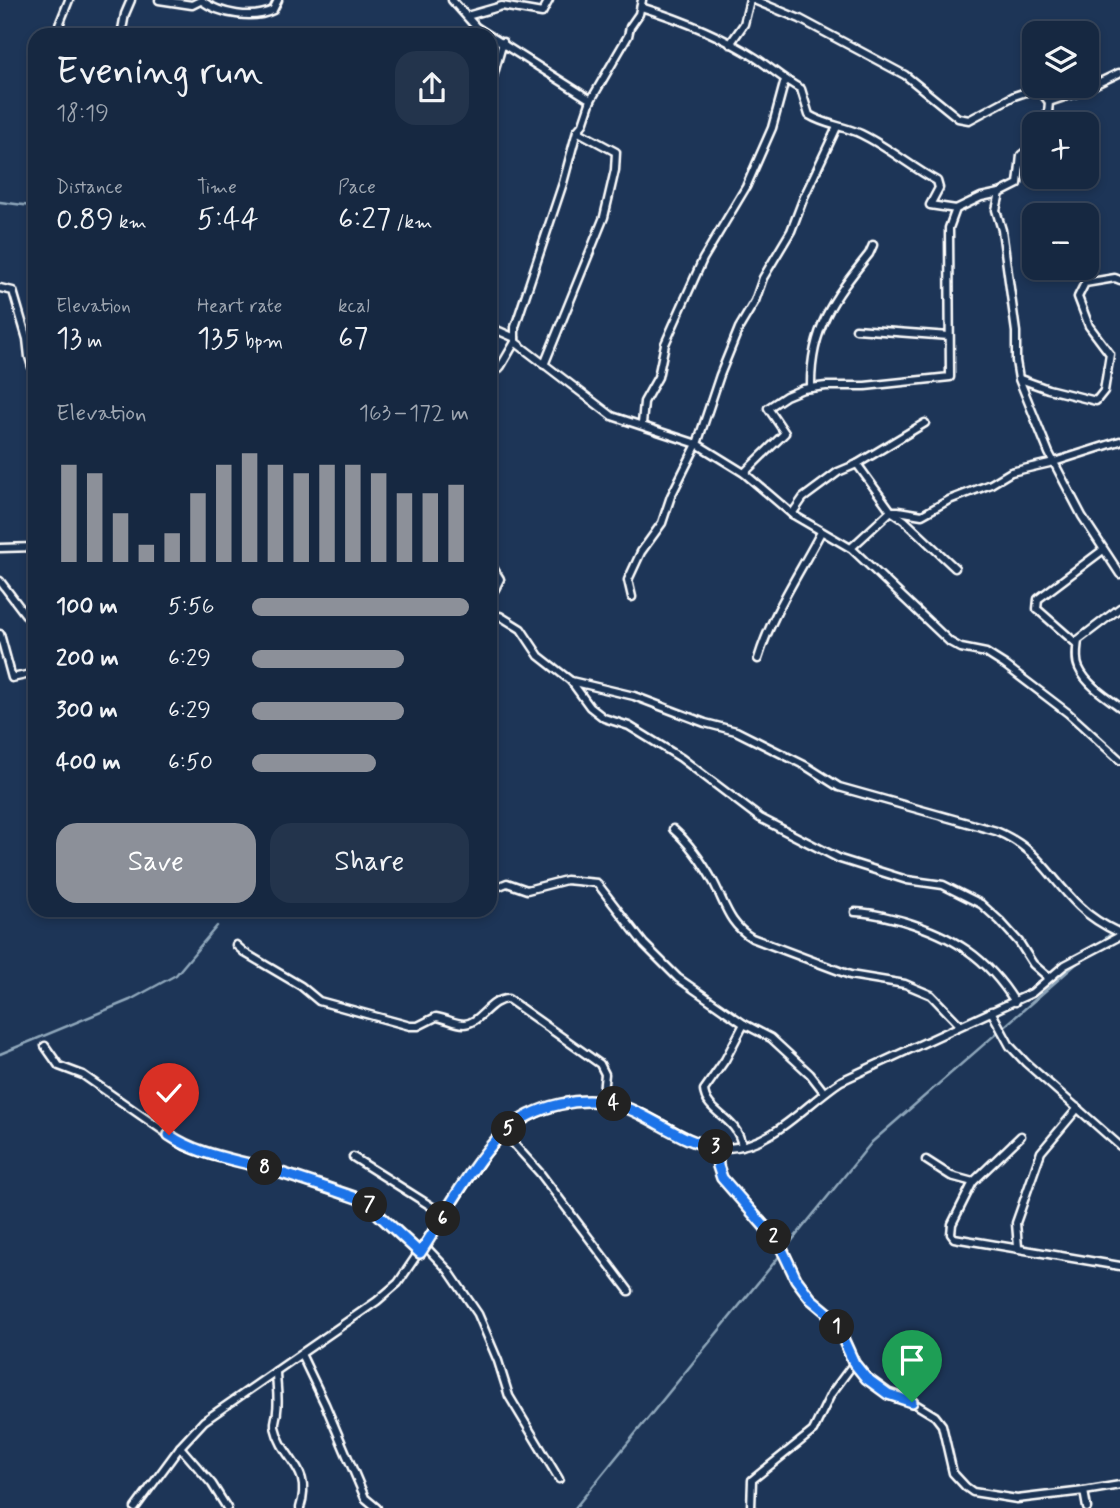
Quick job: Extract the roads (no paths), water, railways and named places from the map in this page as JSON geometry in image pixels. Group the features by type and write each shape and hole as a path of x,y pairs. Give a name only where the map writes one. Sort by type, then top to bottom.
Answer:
{"street":[{"path":"58,28 69,0"},
{"path":"122,28 131,0"},
{"path":"159,0 192,5 202,0 219,11 257,14 274,10 278,0"},
{"path":"452,0 478,28"},
{"path":"467,16 502,6 542,13 549,0"},
{"path":"730,44 744,23 752,0 800,19 905,75 958,118 969,120 1014,96 1038,88 1049,102 1048,112"},
{"path":"497,370 515,340 515,327 520,319 577,131 583,124 591,100 622,47 642,3 756,58 801,89 809,114 837,127 858,132 937,181 939,188 930,205 956,209 1018,184 1022,154"},
{"path":"497,39 591,100"},
{"path":"497,63 503,42"},
{"path":"1049,102 1120,74"},
{"path":"642,424 644,402 658,377 666,344 704,259 746,187 772,128 785,80"},
{"path":"632,597 628,580 641,552 662,523 671,496 697,444 739,328 755,301 763,278 792,231 804,197 837,127"},
{"path":"544,365 604,217 615,170 616,152 577,131"},
{"path":"1000,193 996,210 1002,230 1016,332 1016,368 1019,379 1054,462 1082,516 1120,574"},
{"path":"744,473 785,433 768,408 786,396 811,388 865,386 950,377 950,228 956,209"},
{"path":"811,388 811,362 827,310 873,245"},
{"path":"1019,379 1096,401 1104,391 1110,354 1089,326 1078,297 1085,283 1115,278 1120,280"},
{"path":"0,288 13,291 28,350"},
{"path":"856,329 950,336"},
{"path":"497,331 515,340 618,420 642,424 697,444 744,473 792,514 851,548 950,642 961,648 986,653 1005,666 1068,713 1120,760"},
{"path":"792,514 803,498 822,482 925,423"},
{"path":"851,548 891,512 898,510 922,515 949,499 991,484 1011,472 1054,462 1120,441"},
{"path":"857,464 891,512 904,520 955,568"},
{"path":"758,659 765,637 787,591 821,532"},
{"path":"0,548 28,547"},
{"path":"1077,644 1037,609 1038,599 1103,550"},
{"path":"0,581 28,618"},
{"path":"1120,608 1077,640 1077,666 1089,681 1120,707"},
{"path":"497,616 521,629 539,656 570,681 590,707 604,718 629,726 681,758 760,818 840,859 907,880 943,885 981,904 1000,920 1032,964 1049,978"},
{"path":"0,634 12,678 28,675"},
{"path":"570,681 634,696 705,723 736,731 806,766 839,787 996,831 1015,839 1034,853 1080,907 1120,934"},
{"path":"673,829 682,836 713,881 734,924 741,931 763,943 850,975 905,984 931,995 960,1025"},
{"path":"497,887 507,883 527,890 566,880 597,883 644,944 678,978 744,1024 771,1038 810,1074 824,1092"},
{"path":"855,912 878,914 944,934 998,976 1015,1002"},
{"path":"135,1508 180,1447 204,1421 398,1283 486,1153 503,1133 530,1115 570,1102 602,1101 645,1115 693,1141 717,1147 742,1146 776,1132 841,1081 1032,993 1065,965 1120,934"},
{"path":"236,944 245,953 301,986 319,1001 410,1026 418,1026 436,1017 460,1024 470,1023 498,1000 508,999 600,1064 605,1074 602,1101"},
{"path":"991,1011 1010,1046 1026,1063 1120,1146"},
{"path":"742,1146 740,1133 708,1104 704,1090 725,1060 744,1024"},
{"path":"45,1046 59,1066 83,1074 185,1146 269,1169 363,1200 374,1207 379,1215 420,1253"},
{"path":"1017,1247 1016,1223 1041,1152 1078,1108"},
{"path":"503,1133 540,1173 629,1291"},
{"path":"1021,1136 973,1182 952,1224 951,1234 960,1240 1017,1247 1120,1266"},
{"path":"717,1147 722,1178 779,1243 796,1279 811,1299 829,1314 854,1363 866,1378 888,1394 912,1402 935,1416 942,1425 953,1472 966,1487 973,1492 1017,1499 1120,1485"},
{"path":"353,1157 445,1215"},
{"path":"926,1160 951,1176 973,1182"},
{"path":"425,1246 448,1270 478,1314 509,1396 559,1479"},
{"path":"301,1354 365,1498 377,1508"},
{"path":"751,1508 752,1480 813,1431 831,1394 854,1363"},
{"path":"276,1371 277,1411 274,1422 280,1446 301,1474 305,1490 300,1508"},
{"path":"180,1447 212,1485 227,1508"},
{"path":"1084,1491 1087,1508"},
{"path":"1016,1508 1017,1499"}],"waterway":[{"path":"0,202 28,206"},
{"path":"0,1054 130,1000 176,975 217,926"},
{"path":"1099,944 1120,926"},
{"path":"575,1508 872,1142 1083,958"}]}
